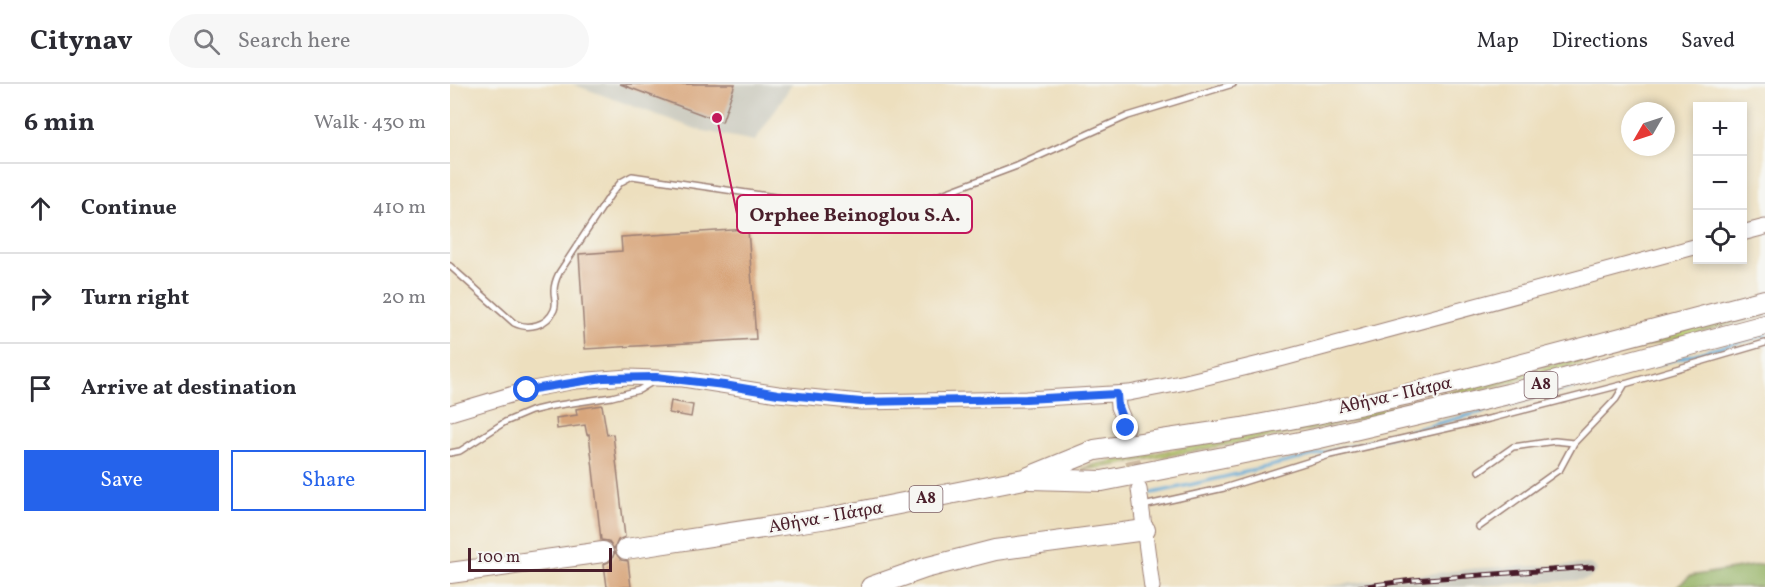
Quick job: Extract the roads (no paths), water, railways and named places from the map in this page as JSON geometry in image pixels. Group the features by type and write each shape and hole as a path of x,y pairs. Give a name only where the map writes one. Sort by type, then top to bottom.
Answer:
{"highway":[{"name":"Αθήνα - Πάτρα","path":"626,549 807,522 1024,479 1095,450 1242,428 1413,393 1765,300"},
{"name":"Αθήνα - Πάτρα","path":"1024,479 1102,481 1315,439 1508,394 1765,325"},
{"path":"871,587 925,568 995,550 1145,530"},
{"path":"450,573 603,552"}],"street":[{"path":"1747,232 1765,227"},
{"path":"450,413 502,396 552,385 603,378 656,377 778,394 861,402 1026,399 1123,394 1186,382 1280,359 1693,247"},
{"path":"1139,489 1152,587"}],"lane":[{"path":"450,266 514,323 531,328 543,322 554,310 556,302 554,284 559,273 611,194 621,182 632,177 863,210 886,211 910,206 1017,166 1128,116 1233,84"},
{"path":"1142,506 1224,488 1330,455 1493,418 1625,384 1765,344"},
{"path":"450,453 460,451 505,422 524,414 552,406 612,397 639,390 656,377"},
{"path":"1479,527 1560,469 1574,443 1616,399 1625,384"},
{"path":"1479,471 1513,447 1555,441 1574,443"}],"waterway":[{"path":"1153,493 1383,438 1765,335"}],"tunnel":[{"path":"1128,437 1138,484"}],"railway":[{"path":"1359,587 1413,580 1592,567"}],"place":[{"name":"Orphee Beinoglou S.A.","path":"717,118"}]}
